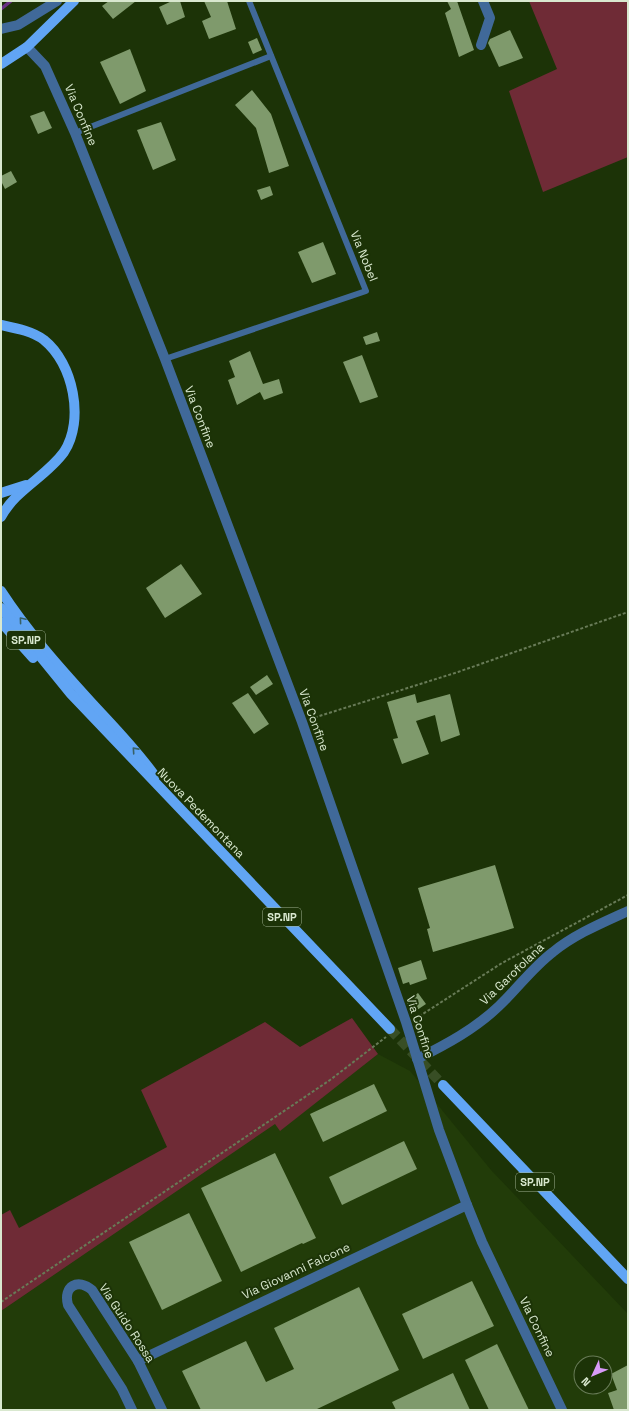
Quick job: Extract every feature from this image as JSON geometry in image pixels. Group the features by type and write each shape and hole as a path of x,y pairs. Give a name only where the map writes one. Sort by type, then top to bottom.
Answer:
{"main road":[{"path":"1,64 27,47 74,1"},
{"path":"1,325 20,329 44,340 64,364 73,390 75,410 71,432 64,451 43,475 29,484 11,502 1,517"},
{"path":"1,493 29,484"},
{"path":"1,591 14,611 69,678 140,756 174,804"},
{"name":"Nuova Pedemontana","path":"1,608 51,671 174,804 390,1029"},
{"path":"1,622 32,657 51,671"},
{"name":"SP.NP","path":"443,1084 628,1279"}],"street":[{"path":"1,29 18,25 57,1"},
{"path":"481,45 490,18 483,1"},
{"name":"Via Confine","path":"27,47 45,66 75,133 165,360 302,722 417,1059 439,1130 467,1205 482,1242 562,1410"},
{"name":"Via Garofolana","path":"417,1059 447,1044 474,1027 498,1008 544,960 562,945 596,926 628,911"},
{"name":"Via Giovanni Falcone","path":"138,1361 467,1205"},
{"name":"Via Guido Rossa","path":"132,1410 122,1389 68,1305 67,1299 70,1289 79,1283 92,1290 138,1361 162,1410"}],"lane":[{"name":"Via Nobel","path":"165,360 366,291 249,1"},
{"path":"75,133 271,56"}],"path":[{"path":"302,722 458,672 628,612"},
{"path":"417,1018 502,963 628,895"},
{"path":"1,1302 285,1110 385,1039"}],"shaded area":[{"path":"529,1 628,1 628,157 543,192 509,91 557,69"},
{"path":"352,1018 378,1054 280,1131 275,1124 1,1311 1,1215 10,1210 19,1228 167,1147 141,1090 265,1022 300,1047"},
{"path":"378,1054 410,1071 491,1170 628,1314 628,1410 1,1410 1,1311 275,1123 280,1130"}],"building":[{"path":"109,1 136,1 113,19 102,6"},
{"path":"172,1 180,1 185,17 167,25 159,7"},
{"path":"204,1 227,1 236,29 209,39 202,21 211,17"},
{"path":"447,1 457,1 474,50 459,57 445,13 451,9"},
{"path":"510,30 523,58 499,67 488,43 490,39"},
{"path":"257,38 262,50 253,54 248,42"},
{"path":"130,49 146,91 120,104 100,62"},
{"path":"252,90 271,114 289,166 269,173 256,128 235,105"},
{"path":"44,111 52,128 38,134 30,116"},
{"path":"161,122 176,160 153,170 137,130"},
{"path":"11,171 17,182 5,189 1,181 1,176"},
{"path":"270,186 273,195 261,200 257,190"},
{"path":"323,242 336,274 312,283 298,252"},
{"path":"377,332 380,341 366,345 363,337"},
{"path":"250,351 263,384 279,379 283,393 264,400 260,392 237,405 228,380 235,377 229,361"},
{"path":"362,355 378,397 360,403 343,362"},
{"path":"181,564 202,594 165,618 146,588"},
{"path":"267,675 273,684 256,695 250,687"},
{"path":"248,693 269,724 254,734 232,703"},
{"path":"415,694 417,703 450,694 460,735 441,742 435,715 416,721 429,754 402,764 393,739 398,738 387,702"},
{"path":"495,865 514,928 433,952 427,929 430,928 418,888"},
{"path":"421,960 427,979 410,985 409,982 403,984 398,968"},
{"path":"418,993 426,1004 414,1012 406,1002"},
{"path":"374,1084 387,1111 323,1142 310,1114"},
{"path":"404,1141 417,1169 342,1205 329,1177"},
{"path":"275,1153 316,1238 303,1244 302,1243 241,1272 201,1188"},
{"path":"189,1213 222,1281 162,1310 129,1242"},
{"path":"472,1281 494,1326 423,1359 402,1314"},
{"path":"359,1287 399,1370 315,1410 201,1410 182,1371 246,1341 266,1382 294,1369 274,1328"},
{"path":"497,1344 529,1410 489,1410 465,1360"},
{"path":"628,1365 628,1409 614,1410 609,1395 613,1395 613,1391 617,1390 613,1379 613,1373"},
{"path":"453,1373 470,1410 396,1410 392,1402"}],"waterway":[{"path":"1,9 11,1"}],"tunnel":[{"path":"390,1029 443,1085"}]}
